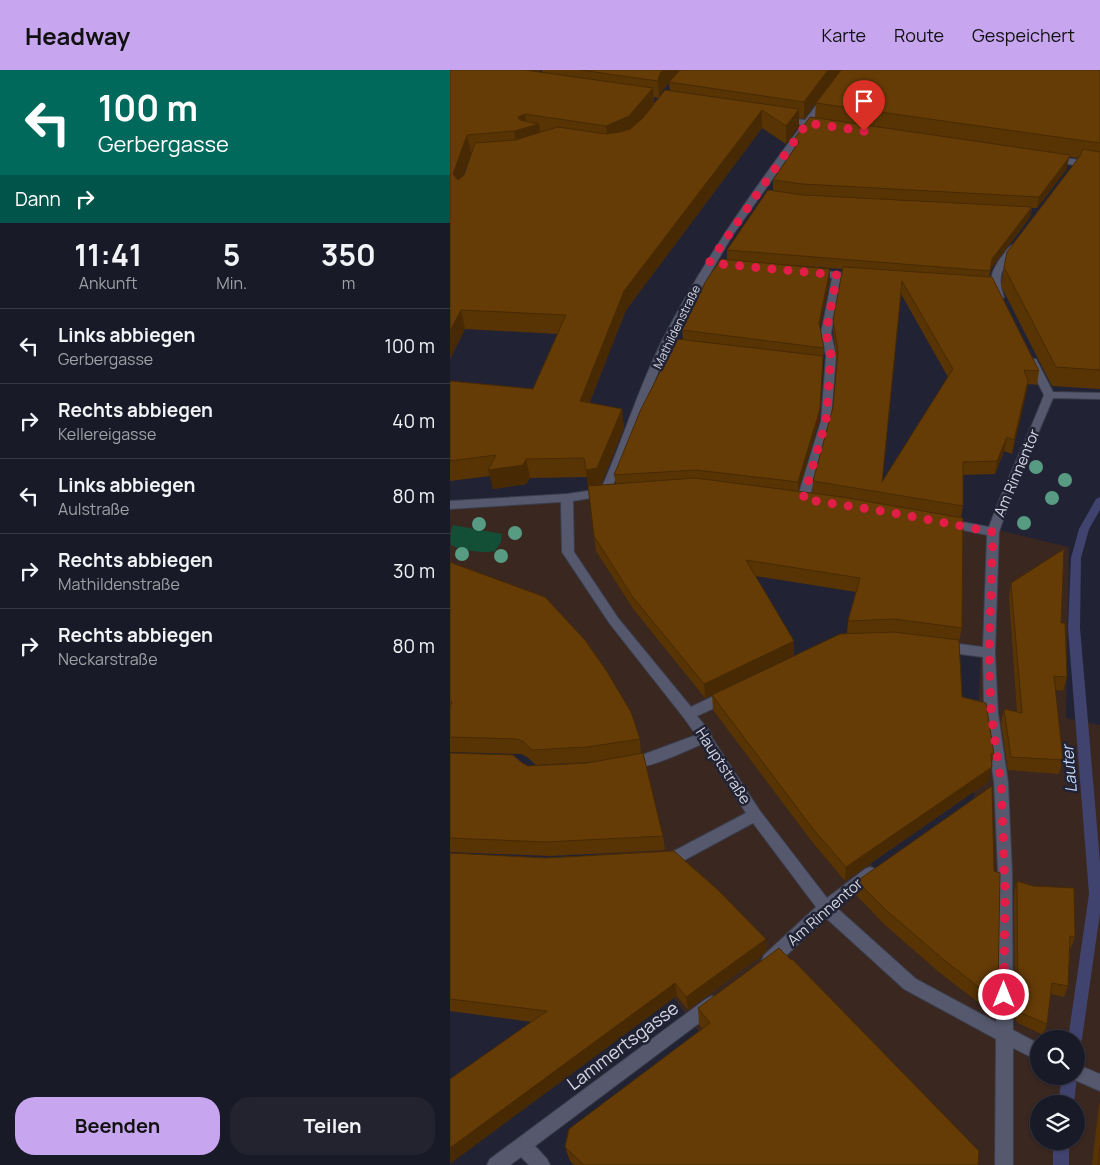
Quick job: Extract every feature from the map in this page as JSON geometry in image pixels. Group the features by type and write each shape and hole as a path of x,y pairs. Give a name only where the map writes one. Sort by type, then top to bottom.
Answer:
{"street":[{"name":"Mathildenstraße","path":"605,492 666,343 714,264 807,123 846,70"},
{"path":"768,117 826,126"},
{"path":"1046,158 1073,166 1100,166"},
{"path":"1002,303 989,286 997,270 1018,242"},
{"path":"807,272 866,277"},
{"path":"803,499 826,421 826,333 837,275"},
{"path":"666,343 680,344"},
{"path":"1028,353 1049,395 1100,396"},
{"name":"Am Rinnentor","path":"1004,1165 1005,872 1001,782 991,713 989,653 993,532 1004,497 1036,429 1049,395"},
{"path":"450,506 567,498 605,492 620,492"},
{"name":"Hauptstraße","path":"567,498 568,552 614,621 706,737 755,815 826,908 910,984 1003,1036 1030,1049"},
{"path":"936,521 993,532"},
{"path":"931,645 989,653"},
{"path":"689,714 736,691"},
{"path":"616,765 643,761 706,737"},
{"path":"986,792 1001,782"},
{"path":"646,860 674,858 755,815"},
{"name":"Am Rinnentor","path":"757,970 773,958 826,908 880,867"},
{"name":"Lammertsgasse","path":"496,1165 726,993"},
{"path":"1085,1076 1100,1083"},
{"path":"522,1146 541,1165"}],"shaded area":[{"path":"792,480 1069,547 1066,718 1100,725 1100,1165 800,1165 612,917 539,674 450,617 450,502","holes":["648,543 900,565 889,637 981,654 974,800 943,946 817,803 732,690"]}],"green space":[{"path":"453,525 502,534 501,542 495,551 491,552 455,547 451,545"}],"building":[{"path":"450,70 525,70 653,88 629,116 606,126 525,114 518,117 520,120 539,124 514,131 467,135 453,174 458,180 464,175 475,143 515,140 558,127 606,134 620,132 630,129 643,118 665,90 799,109 786,126 762,110 624,291 580,401 622,409 597,468 586,470 584,458 526,459 523,465 488,470 496,455 450,461 450,381 533,389 566,315 461,310 450,331"},
{"path":"580,70 664,70 660,73 658,81"},
{"path":"680,70 828,70 804,102 669,82"},
{"path":"841,70 1100,70 1100,143 816,103"},
{"path":"810,117 1070,155 1039,197 803,184 773,180 799,142 794,139"},
{"path":"1083,149 1100,152 1100,370 1056,367 1004,267 1007,252 1080,156"},
{"path":"768,190 803,195 1032,207 992,259 990,271 727,250"},
{"path":"721,259 830,269 819,323 824,348 682,330 706,281"},
{"path":"843,267 992,277 1039,371 1024,370 1028,381 1014,440 1007,437 997,461 963,462 963,506 813,481 833,407 838,351 833,320","holes":["902,281 953,369 882,482"]},
{"path":"677,339 823,356 820,409 798,482 696,470 614,475 641,409"},
{"path":"695,478 842,497 963,518 962,628 894,619 848,621 860,578 746,560 794,641 704,684 632,596 594,536 588,486"},
{"path":"1064,549 1061,623 1065,623 1067,677 1054,676 1063,760 1011,757 1004,709 1022,713 1011,583"},
{"path":"450,562 545,597 585,640 606,670 631,712 640,739 587,747 532,750 524,742 517,739 450,737 450,709 452,702 450,702"},
{"path":"894,632 959,640 962,697 986,703 994,754 991,754 992,767 846,867 813,829 712,695 840,634"},
{"path":"450,753 513,755 528,766 587,763 643,753 663,836 546,842 450,838"},
{"path":"992,786 994,871 1000,873 998,992 990,996 887,911 857,881"},
{"path":"674,851 718,890 766,939 686,997 675,983 450,1148 450,1079 547,1011 450,999 450,853 546,858"},
{"path":"1017,881 1033,886 1074,888 1075,937 1070,936 1068,986 1052,983 1047,1024 1021,1013 1018,1009"},
{"path":"779,948 792,959 979,1151 978,1165 584,1165 565,1147 569,1129 710,1023 698,1008"},
{"path":"1100,1145 1100,1165 1098,1165"}],"waterway":[{"name":"Lauter","path":"1076,1030 1096,894 1074,628 1076,558 1084,529 1100,501"},
{"name":"Lauter","path":"1067,1095 1069,1085"},
{"name":"Lauter","path":"1061,1150 1061,1165"}],"route":[{"path":"864,131 807,123 709,263 837,275 826,333 831,364 826,421 803,499 888,512 993,532 989,653 991,713 1001,782 1005,890 1004,995"}]}
